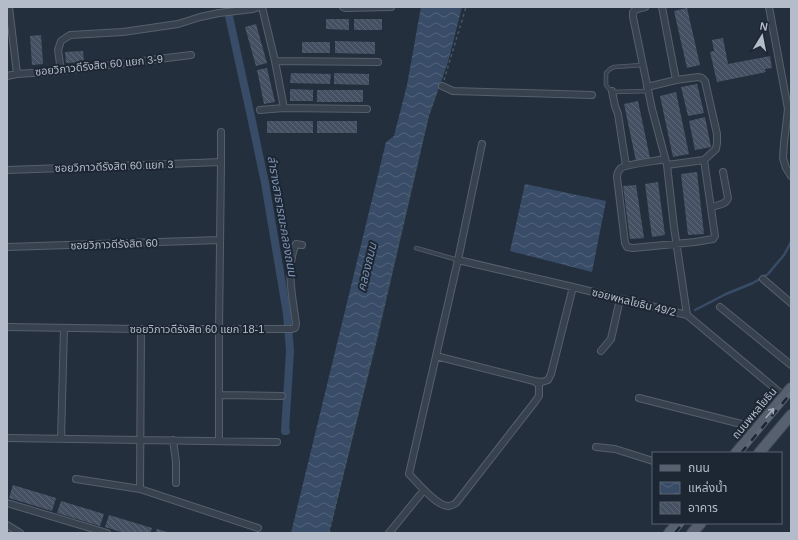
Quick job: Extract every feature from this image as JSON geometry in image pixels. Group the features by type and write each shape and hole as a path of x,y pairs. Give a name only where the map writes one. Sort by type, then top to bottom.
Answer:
{"main road":[{"name":"ถนนพหลโยธิน","path":"737,452 791,388"},
{"path":"760,452 791,415"},
{"path":"669,533 677,524"},
{"path":"692,533 700,524"}],"street":[{"path":"61,71 58,50 61,41 70,35 123,32 178,24 219,13 236,12 261,7 275,61 284,108"},
{"path":"343,7 391,7"},
{"path":"645,7 637,9 634,12 633,17 648,89 666,162 687,315"},
{"path":"662,7 676,80"},
{"path":"769,7 788,109 783,158 786,168 791,176"},
{"path":"8,11 17,74"},
{"name":"ซอยวิภาวดีรังสิต 60 แยก 3-9","path":"7,76 191,55"},
{"path":"275,61 378,62"},
{"path":"648,89 676,80 698,77 705,80 717,134 717,143 716,148 704,160 666,162 626,166 620,168 617,172 617,177 625,243 627,247 633,248 677,244 713,239 715,236 704,160"},
{"path":"442,86 453,91 592,95"},
{"path":"612,90 618,114 626,166"},
{"path":"260,110 284,108 367,109"},
{"path":"219,441 221,132"},
{"path":"482,144 458,260 409,474 424,490 441,504 450,506 456,503 539,396 539,385 534,381"},
{"name":"ซอยวิภาวดีรังสิต 60 แยก 3","path":"7,170 222,162"},
{"path":"711,207 728,201 723,172"},
{"name":"ซอยวิภาวดีรังสิต 60","path":"7,247 220,240"},
{"name":"ซอยวิภาวดีรังสิต 60 แยก 18-1","path":"7,327 292,329 295,328 296,324 290,276 290,263 293,249 296,244 302,245"},
{"name":"ซอยพหลโยธิน 49/2","path":"458,260 687,315 784,396"},
{"path":"763,279 791,303"},
{"path":"436,356 534,381 542,382 548,380 551,374 573,287"},
{"path":"601,351 611,339 620,299"},
{"path":"720,307 791,365"},
{"path":"61,439 64,328"},
{"path":"140,488 141,329"},
{"path":"219,395 282,396"},
{"path":"639,398 757,428"},
{"path":"7,438 277,442"},
{"path":"173,440 176,462 176,484"},
{"path":"596,447 615,449 652,461"},
{"path":"76,479 140,488 258,528"},
{"path":"388,533 424,490"},
{"path":"7,503 107,533"},
{"path":"7,525 20,533"}],"lane":[{"path":"643,65 614,67 610,69 606,73 606,85 614,92 648,89"},
{"path":"416,248 458,260"}],"path":[{"path":"329,533 427,119 438,85 442,86 466,7"}],"water":[{"name":"คลองถนน","path":"421,7 462,7 448,62 429,116 377,340 329,533 291,533 386,142 394,136 407,85"},
{"path":"525,184 606,201 592,272 510,251"}],"building":[{"path":"687,8 700,65 687,68 674,11"},
{"path":"326,19 349,19 349,30 326,29"},
{"path":"354,19 382,19 382,30 354,30"},
{"path":"256,24 267,63 256,66 245,27"},
{"path":"41,35 43,64 32,65 30,36"},
{"path":"723,38 728,64 770,56 772,68 765,69 766,72 717,82 710,52 714,51 712,40"},
{"path":"335,41 375,42 375,54 335,53"},
{"path":"302,42 330,42 330,53 302,53"},
{"path":"83,51 84,62 66,63 65,52"},
{"path":"267,68 275,102 264,104 257,70"},
{"path":"291,73 331,74 330,84 290,83"},
{"path":"334,73 369,74 369,85 334,84"},
{"path":"697,84 704,113 688,116 681,87"},
{"path":"290,89 313,90 313,101 290,101"},
{"path":"317,90 363,90 363,102 317,102"},
{"path":"676,92 689,154 673,157 660,96"},
{"path":"638,101 650,158 636,161 624,104"},
{"path":"705,117 711,147 695,150 689,121"},
{"path":"267,121 313,121 313,133 267,133"},
{"path":"317,121 357,121 357,133 317,133"},
{"path":"697,172 704,234 688,235 681,174"},
{"path":"658,182 665,235 652,237 645,184"},
{"path":"636,185 644,238 630,239 623,186"},
{"path":"13,485 56,498 52,511 9,498"},
{"path":"61,501 104,514 100,526 57,513"},
{"path":"109,515 152,528 150,533 124,533 105,527"},
{"path":"157,529 170,533 155,533"}],"waterway":[{"name":"ลำรางสาธารณะคลองถนน","path":"227,7 265,183 287,314 290,351 286,431"},
{"path":"695,310 726,294 753,283 768,274 784,255 791,242"}],"railway":[{"path":"742,452 791,393"},
{"path":"675,533 682,524"}]}
